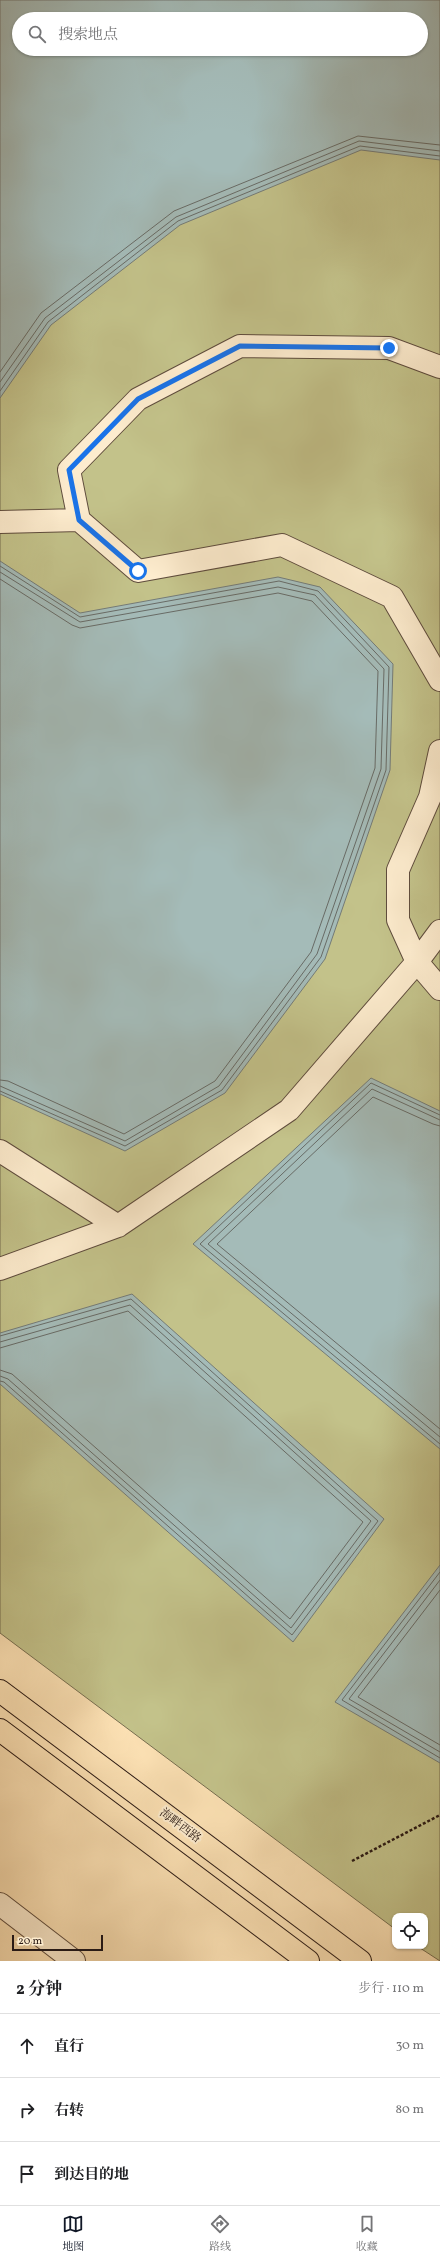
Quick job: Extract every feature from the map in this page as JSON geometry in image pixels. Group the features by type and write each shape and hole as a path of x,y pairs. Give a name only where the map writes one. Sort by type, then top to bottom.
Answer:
{"main road":[{"name":"海畔西路","path":"0,1691 360,1961"},
{"path":"0,1730 308,1961"}],"lane":[{"path":"440,367 389,348 240,346 138,399 69,470 79,520 138,571 282,545 392,597 440,680"},
{"path":"0,522 79,520"},
{"path":"440,751 430,797 398,870 398,920 417,962 440,989"},
{"path":"0,1269 118,1226 289,1110 417,962 440,931"},
{"path":"0,1151 118,1226"},
{"path":"0,1904 74,1961"}],"path":[{"path":"352,1861 440,1815"}],"shaded area":[{"path":"0,0 440,0 440,1961 422,1949 428,1949 428,1913 392,1913 392,1927 0,1633"}],"water":[{"path":"0,0 440,0 440,160 361,150 180,225 51,325 0,398"},
{"path":"0,561 80,613 278,577 320,587 393,664 390,770 325,959 225,1093 125,1151 0,1094"},
{"path":"371,1078 440,1111 440,1449 193,1244"},
{"path":"132,1294 384,1519 293,1642 0,1384 0,1333"},
{"path":"440,1565 440,1763 335,1702"}],"route":[{"path":"138,571 79,520 69,470 138,399 240,346 389,348"}]}
